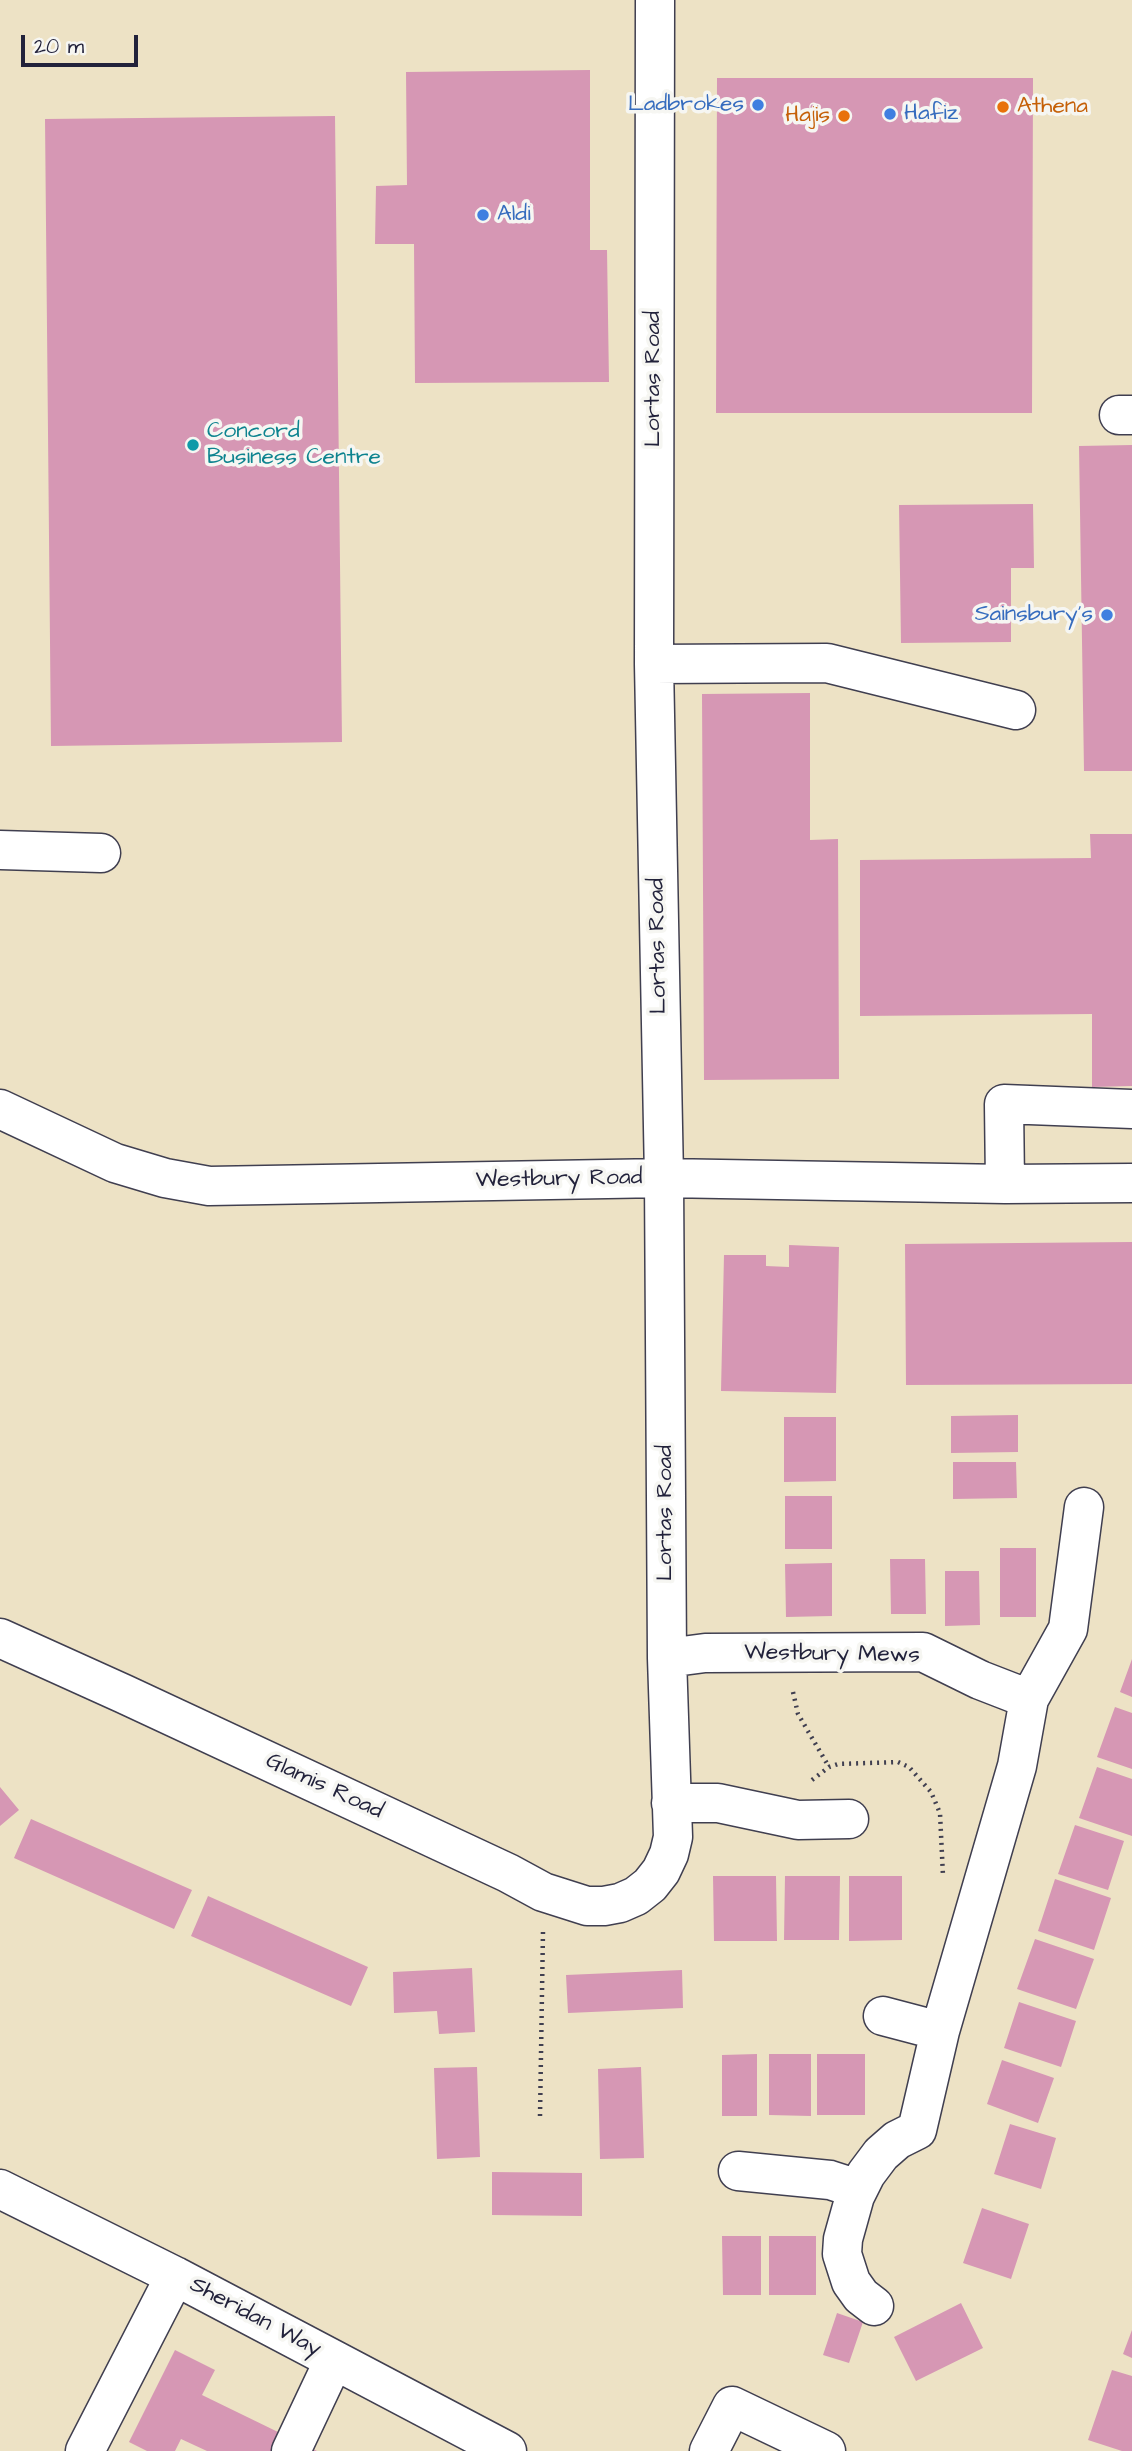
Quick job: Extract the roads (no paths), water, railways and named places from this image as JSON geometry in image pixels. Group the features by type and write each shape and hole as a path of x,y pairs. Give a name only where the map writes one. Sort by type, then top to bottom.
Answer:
{"street":[{"name":"Lortas Road","path":"650,1885 661,1871 673,1837 667,1658 664,1178 654,664 655,0"},
{"path":"654,664 827,663 1016,710"},
{"path":"0,850 101,853"},
{"path":"1005,1184 1004,1104 1132,1109"},
{"name":"Westbury Road","path":"0,1109 115,1163 165,1178 209,1186 664,1178 1005,1184 1132,1183"},
{"path":"874,2305 861,2296 851,2282 842,2254 843,2239 858,2189 866,2174 881,2154 897,2140 917,2130 940,2031 1017,1766 1029,1699 1068,1629 1084,1507"},
{"name":"Glamis Road","path":"0,1639 483,1861 543,1892 587,1906 604,1906 636,1896 650,1885"},
{"name":"Westbury Mews","path":"667,1658 705,1653 923,1652 1029,1699"},
{"path":"671,1803 718,1803 798,1820 849,1819"},
{"path":"883,2016 940,2031"},
{"path":"738,2171 830,2180 858,2189"},
{"name":"Sheridan Way","path":"0,2189 175,2276 507,2451"},
{"path":"85,2451 175,2276"},
{"path":"291,2451 334,2360"},
{"path":"709,2451 732,2406 826,2451"}],"place":[{"name":"Ladbrokes","path":"758,105"},
{"name":"Athena","path":"1003,107"},
{"name":"Hafiz","path":"890,114"},
{"name":"Hajis","path":"844,116"},
{"name":"Aldi","path":"483,215"},
{"name":"Concord Business Centre","path":"193,445"},
{"name":"Sainsbury's","path":"1107,615"}]}
